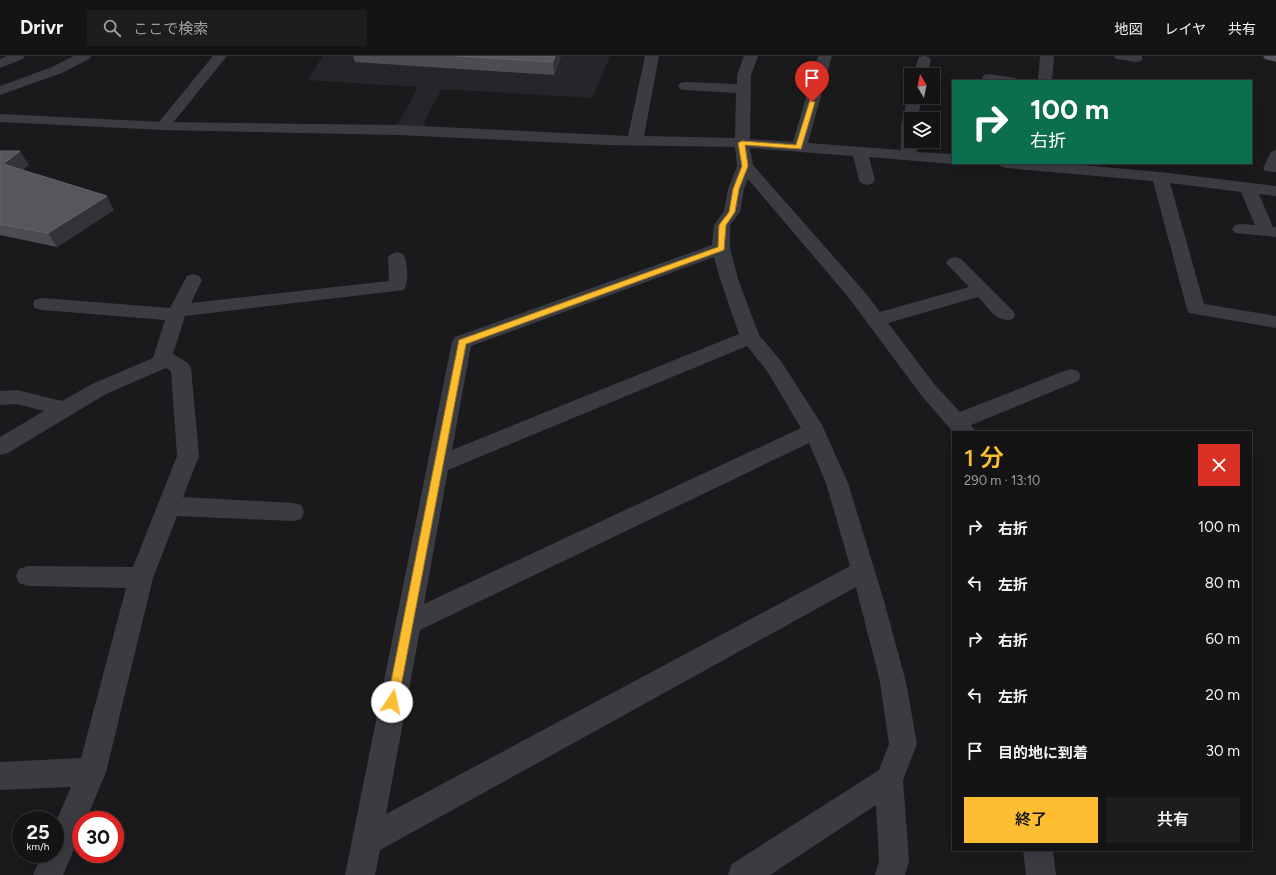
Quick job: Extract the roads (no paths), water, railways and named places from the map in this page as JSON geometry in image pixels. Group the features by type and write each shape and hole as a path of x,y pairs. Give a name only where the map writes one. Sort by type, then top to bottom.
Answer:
{"main road":[{"path":"1270,56 1276,58"}],"street":[{"path":"0,64 18,56"},
{"path":"0,92 57,70 84,56"},
{"path":"163,126 220,56"},
{"path":"635,141 652,56"},
{"path":"752,56 744,75 742,143 745,166 736,189 732,212 722,225 721,248 729,280 750,336 774,366 814,431 837,484 863,571 892,682 903,744 889,780 894,861 890,875"},
{"path":"799,147 825,56"},
{"path":"1045,80 1047,56"},
{"path":"1121,56 1136,58"},
{"path":"922,68 924,60"},
{"path":"989,78 1004,80"},
{"path":"684,86 744,89"},
{"path":"909,155 908,125 913,104"},
{"path":"0,118 163,126 398,130 635,141 742,143 952,158"},
{"path":"860,152 867,180"},
{"path":"1276,155 1271,168 1276,167"},
{"path":"1017,164 1160,177 1276,191"},
{"path":"745,166 856,294 928,390 960,427 1071,376"},
{"path":"1160,177 1196,309 1276,322"},
{"path":"1248,188 1271,232"},
{"path":"1241,229 1271,232"},
{"path":"360,875 462,342 721,248"},
{"path":"42,304 177,313 398,286 397,258"},
{"path":"955,264 1006,315"},
{"path":"48,875 92,772 141,578 188,456 181,368 162,357 177,313 193,280"},
{"path":"875,320 981,290"},
{"path":"439,465 750,336"},
{"path":"0,447 99,389 167,360"},
{"path":"0,398 17,397 64,409"},
{"path":"407,624 814,431"},
{"path":"169,506 293,512"},
{"path":"366,841 863,571"},
{"path":"28,576 141,578"},
{"path":"0,776 92,772"},
{"path":"742,875 889,780"},
{"path":"1038,851 1041,875"}]}
